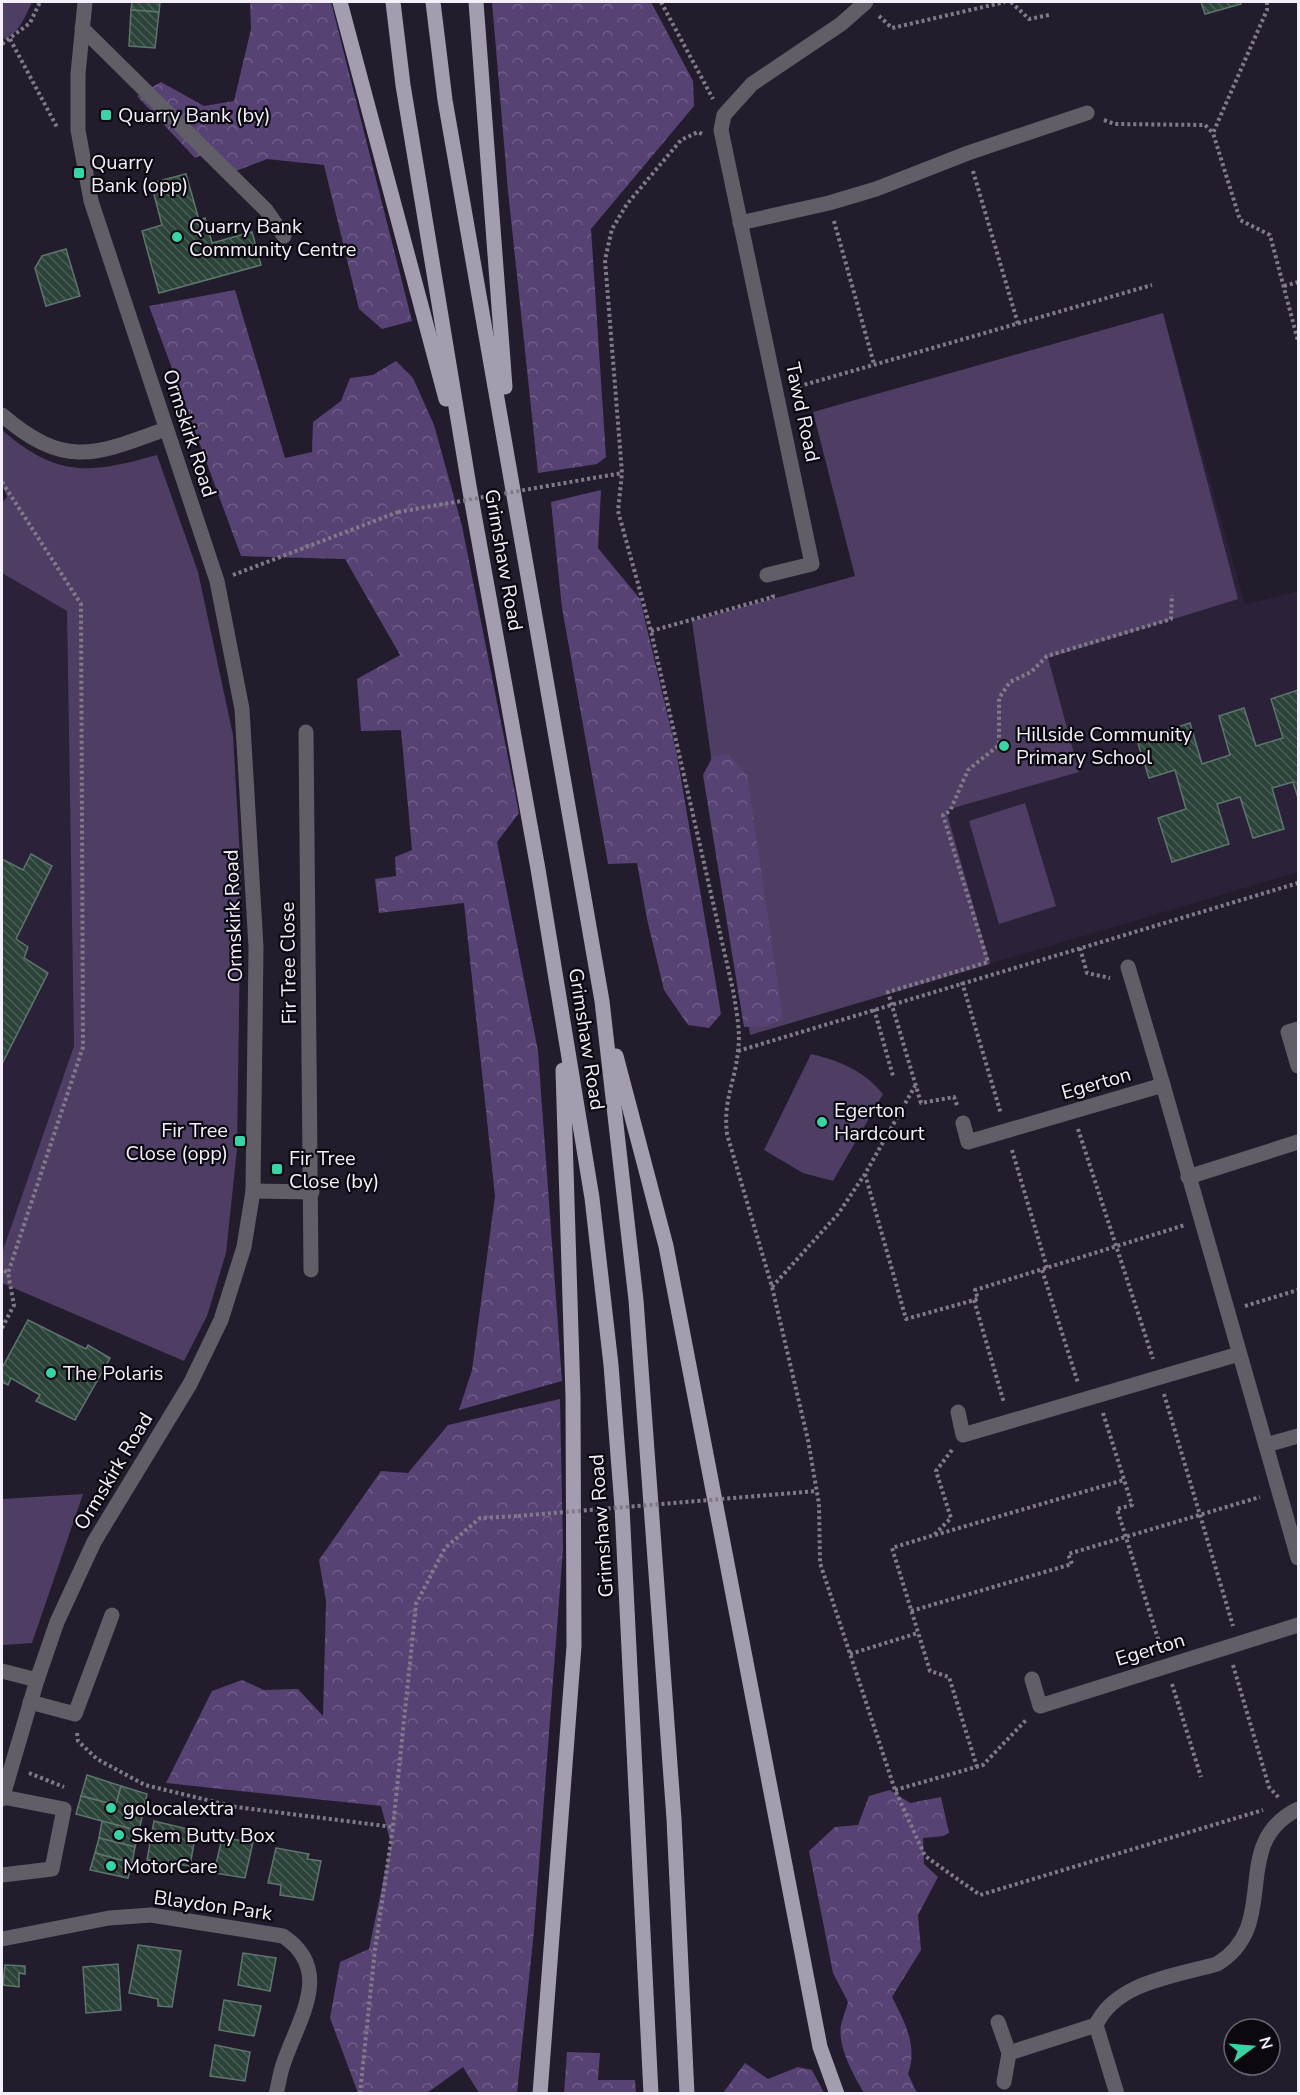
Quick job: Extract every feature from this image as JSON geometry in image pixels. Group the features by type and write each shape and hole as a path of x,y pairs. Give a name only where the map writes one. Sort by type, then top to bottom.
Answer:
{"main road":[{"path":"340,2 469,486"},
{"name":"Grimshaw Road","path":"393,2 403,85 469,486 592,1198 611,1365 622,1506 651,2094"},
{"name":"Grimshaw Road","path":"433,2 445,100 602,1001 636,1300 674,1820 687,2094"},
{"path":"476,2 512,477"},
{"path":"602,1001 666,1246 820,2047 837,2094"},
{"path":"540,2094 574,1646 572,1362 560,1004"}],"street":[{"name":"Ormskirk Road","path":"2,1798 30,1702 57,1622 94,1542 190,1384 221,1320 244,1247 253,1191 256,947 242,709 217,581 91,201 78,130 78,74 85,2"},
{"name":"Tawd Road","path":"767,574 812,564 721,130 724,115 752,84 842,24 866,2"},
{"path":"82,28 266,210 284,236"},
{"path":"740,224 829,203 876,189 968,153 1087,113"},
{"path":"2,415 22,433 50,447 78,454 107,451 166,429"},
{"name":"Fir Tree Close","path":"306,732 311,1270"},
{"path":"1130,974 1299,1557"},
{"path":"1299,1029 1288,1032 1299,1066"},
{"name":"Egerton","path":"963,1123 968,1142 1163,1085"},
{"path":"1188,1177 1299,1142"},
{"path":"253,1191 312,1192"},
{"path":"958,1412 963,1435 1239,1354"},
{"path":"1266,1445 1299,1436"},
{"path":"30,1702 75,1714 112,1615"},
{"name":"Egerton","path":"1040,1706 1299,1625"},
{"path":"2,1671 37,1680"},
{"path":"1032,1679 1040,1706"},
{"path":"2,1798 64,1809 52,1869 2,1875"},
{"path":"1117,2094 1096,2025 1101,2013 1123,1994 1217,1964 1229,1956 1240,1944 1253,1915 1258,1857 1275,1828 1299,1809"},
{"name":"Blaydon Park","path":"2,1939 109,1918 151,1915 283,1936 297,1946 307,1961 311,1980 302,2018 283,2063 276,2094"},
{"path":"998,2022 1010,2053 1004,2082"},
{"path":"1010,2053 1096,2025"}],"path":[{"path":"2,44 30,23 40,2"},
{"path":"662,2 709,88 713,98 710,107"},
{"path":"866,2 892,28 1005,2"},
{"path":"1011,2 1029,19 1049,15"},
{"path":"1213,133 1268,10 1267,2"},
{"path":"10,39 60,134"},
{"path":"1087,113 1115,124 1205,125 1213,133 1240,220 1270,236 1299,341"},
{"path":"702,124 698,132 681,140 627,204 612,230 605,260 622,473 618,512 651,631 733,990 738,1051 727,1094 725,1114 727,1134 772,1287 808,1440 817,1491 820,1563 895,1790 925,1856 980,1895 1266,1809"},
{"path":"698,132 723,147"},
{"path":"968,153 1018,324"},
{"path":"829,203 874,364"},
{"path":"1284,286 1299,282"},
{"path":"777,392 1152,285"},
{"path":"217,581 398,512 622,473"},
{"path":"2,482 81,604 83,1047 8,1273 14,1305 2,1328"},
{"path":"651,631 773,597 767,574"},
{"path":"963,1123 954,1097 921,1103 888,992 988,962 944,815 950,811 968,770 999,745 999,698 1010,682 1031,672 1047,656 1171,618 1172,595"},
{"path":"738,1051 1299,882"},
{"path":"1080,948 1087,973 1130,974"},
{"path":"874,1009 893,1076"},
{"path":"772,1287 838,1214 865,1174 916,1086"},
{"path":"865,1174 906,1319 978,1299 975,1290 1200,1221"},
{"path":"2,1269 8,1273"},
{"path":"1041,1270 1083,1400"},
{"path":"1227,1311 1299,1290"},
{"path":"974,1300 1009,1421"},
{"path":"1098,1395 1132,1505 1117,1509 1201,1777"},
{"path":"934,1535 951,1518 936,1472 963,1435"},
{"path":"977,1767 949,1677 930,1671 892,1548 1124,1480"},
{"path":"360,2094 375,1949 393,1827 416,1604 445,1548 480,1518 817,1491"},
{"path":"911,1611 1072,1564 1068,1554 1279,1492"},
{"path":"850,1654 918,1633"},
{"path":"1228,1647 1269,1787 1282,1801 1274,1805"},
{"path":"895,1790 983,1765 1040,1706"},
{"path":"75,1714 78,1741 97,1759 145,1785 236,1807 393,1827"},
{"path":"12,1766 69,1790"}],"shaded area":[{"path":"2,2 32,2 17,30 2,40"},
{"name":"Hillside Community Primary School","path":"1163,313 1245,605 1298,591 1298,872 750,1035 692,621 855,576 813,412"},
{"name":"Hillside Community Primary School","path":"1163,313 1238,599 1048,658 1079,772 946,810 990,964 750,1035 692,621 855,576 813,412"},
{"path":"2,430 40,457 75,468 112,466 157,455 198,572 233,735 241,876 237,1149 226,1253 207,1316 184,1361 2,1283 2,1253 74,1046 67,611 2,573 2,502 7,497 2,484"},
{"path":"2,573 67,611 74,1046 2,1253"},
{"path":"1025,803 1056,906 999,924 969,821"},
{"name":"Egerton Hardcourt","path":"811,1054 832,1060 859,1073 883,1094 833,1181 803,1173 764,1150"},
{"path":"83,1494 32,1643 2,1645 2,1499"}],"green space":[{"path":"250,2 331,2 412,321 382,329 359,309 324,165 267,159 236,171 212,150 195,158 137,96 161,82 204,106 234,101 251,29"},
{"path":"492,2 651,2 693,81 694,106 591,229 606,457 597,464 538,473 508,191"},
{"path":"235,290 285,458 312,452 313,422 341,401 350,378 373,375 396,361 413,378 434,425 462,526 519,813 497,842 538,1051 562,1381 459,1410 472,1370 495,1196 464,903 379,913 375,879 396,876 395,857 412,850 401,730 361,731 357,679 400,655 345,559 241,556 149,306"},
{"path":"601,490 598,548 640,599 677,755 721,1014 709,1028 688,1025 664,990 647,919 637,863 608,864 562,608 551,502"},
{"path":"728,754 747,775 783,1019 767,1026 744,1027 703,775 713,756"},
{"path":"560,1399 563,1549 534,1931 517,2093 479,2093 463,2067 427,2093 358,2093 330,2018 340,1962 369,1949 391,1844 381,1806 166,1783 212,1691 242,1680 264,1690 298,1689 323,1716 326,1601 319,1560 381,1471 408,1473 448,1425"},
{"path":"890,1790 910,1803 941,1797 949,1833 943,1836 923,1838 924,1864 938,1877 918,1915 921,1950 892,1997 909,2035 912,2054 908,2074 917,2093 864,2093 851,2070 840,2033 848,2002 833,1973 809,1851 835,1827 858,1825 869,1796"},
{"path":"567,2052 600,2053 598,2080 635,2080 636,2093 564,2093"},
{"path":"745,2063 768,2079 798,2067 812,2070 824,2093 723,2093"}],"building":[{"path":"132,2 160,2 159,12 131,10"},
{"path":"1201,2 1240,2 1241,4 1205,14"},
{"path":"131,10 159,12 155,48 129,46"},
{"name":"Quarry Bank Community Centre","path":"186,174 199,220 205,218 212,243 252,232 261,265 159,293 142,231 162,225 151,183"},
{"path":"66,249 80,296 46,306 35,268 42,256"},
{"path":"1298,690 1298,798 1293,782 1272,788 1284,829 1253,838 1240,797 1217,804 1229,844 1172,862 1158,818 1186,809 1175,770 1149,778 1137,740 1190,723 1202,764 1230,755 1219,716 1244,708 1256,746 1283,738 1271,699"},
{"path":"31,854 52,866 16,939 28,947 24,958 48,973 2,1064 2,859 23,870"},
{"name":"The Polaris","path":"28,1320 86,1349 88,1345 110,1358 75,1420 36,1401 40,1395 11,1378 8,1385 2,1382 2,1368"},
{"path":"87,1775 121,1786 116,1805 81,1796"},
{"name":"golocalextra","path":"121,1786 147,1794 139,1831 76,1814 81,1796 116,1805"},
{"name":"Skem Butty Box","path":"102,1821 139,1831 135,1847 99,1838"},
{"path":"154,1821 196,1831 190,1866 147,1860"},
{"path":"99,1838 135,1847 132,1863 95,1853"},
{"path":"222,1838 253,1842 245,1878 214,1873"},
{"path":"276,1848 309,1854 307,1859 321,1861 313,1900 280,1895 281,1885 268,1883"},
{"name":"MotorCare","path":"95,1853 132,1863 128,1878 90,1870"},
{"path":"138,1945 181,1951 172,2007 158,2006 158,1999 129,1993"},
{"path":"243,1953 276,1958 270,1991 238,1985"},
{"path":"118,1964 121,2010 86,2013 83,1967"},
{"path":"5,1965 25,1966 25,1974 19,1973 19,1987 3,1985"},
{"path":"224,2000 261,2006 254,2036 219,2030"},
{"path":"215,2045 250,2052 245,2081 210,2076"}],"place":[{"name":"Quarry Bank (by)","path":"106,115"},
{"name":"Quarry Bank (opp)","path":"79,173"},
{"name":"Quarry Bank Community Centre","path":"177,237"},
{"name":"Hillside Community Primary School","path":"1004,746"},
{"name":"Egerton Hardcourt","path":"822,1122"},
{"name":"Fir Tree Close (opp)","path":"240,1141"},
{"name":"Fir Tree Close (by)","path":"277,1169"},
{"name":"The Polaris","path":"51,1373"},
{"name":"golocalextra","path":"111,1808"},
{"name":"Skem Butty Box","path":"119,1835"},
{"name":"MotorCare","path":"111,1866"}]}
